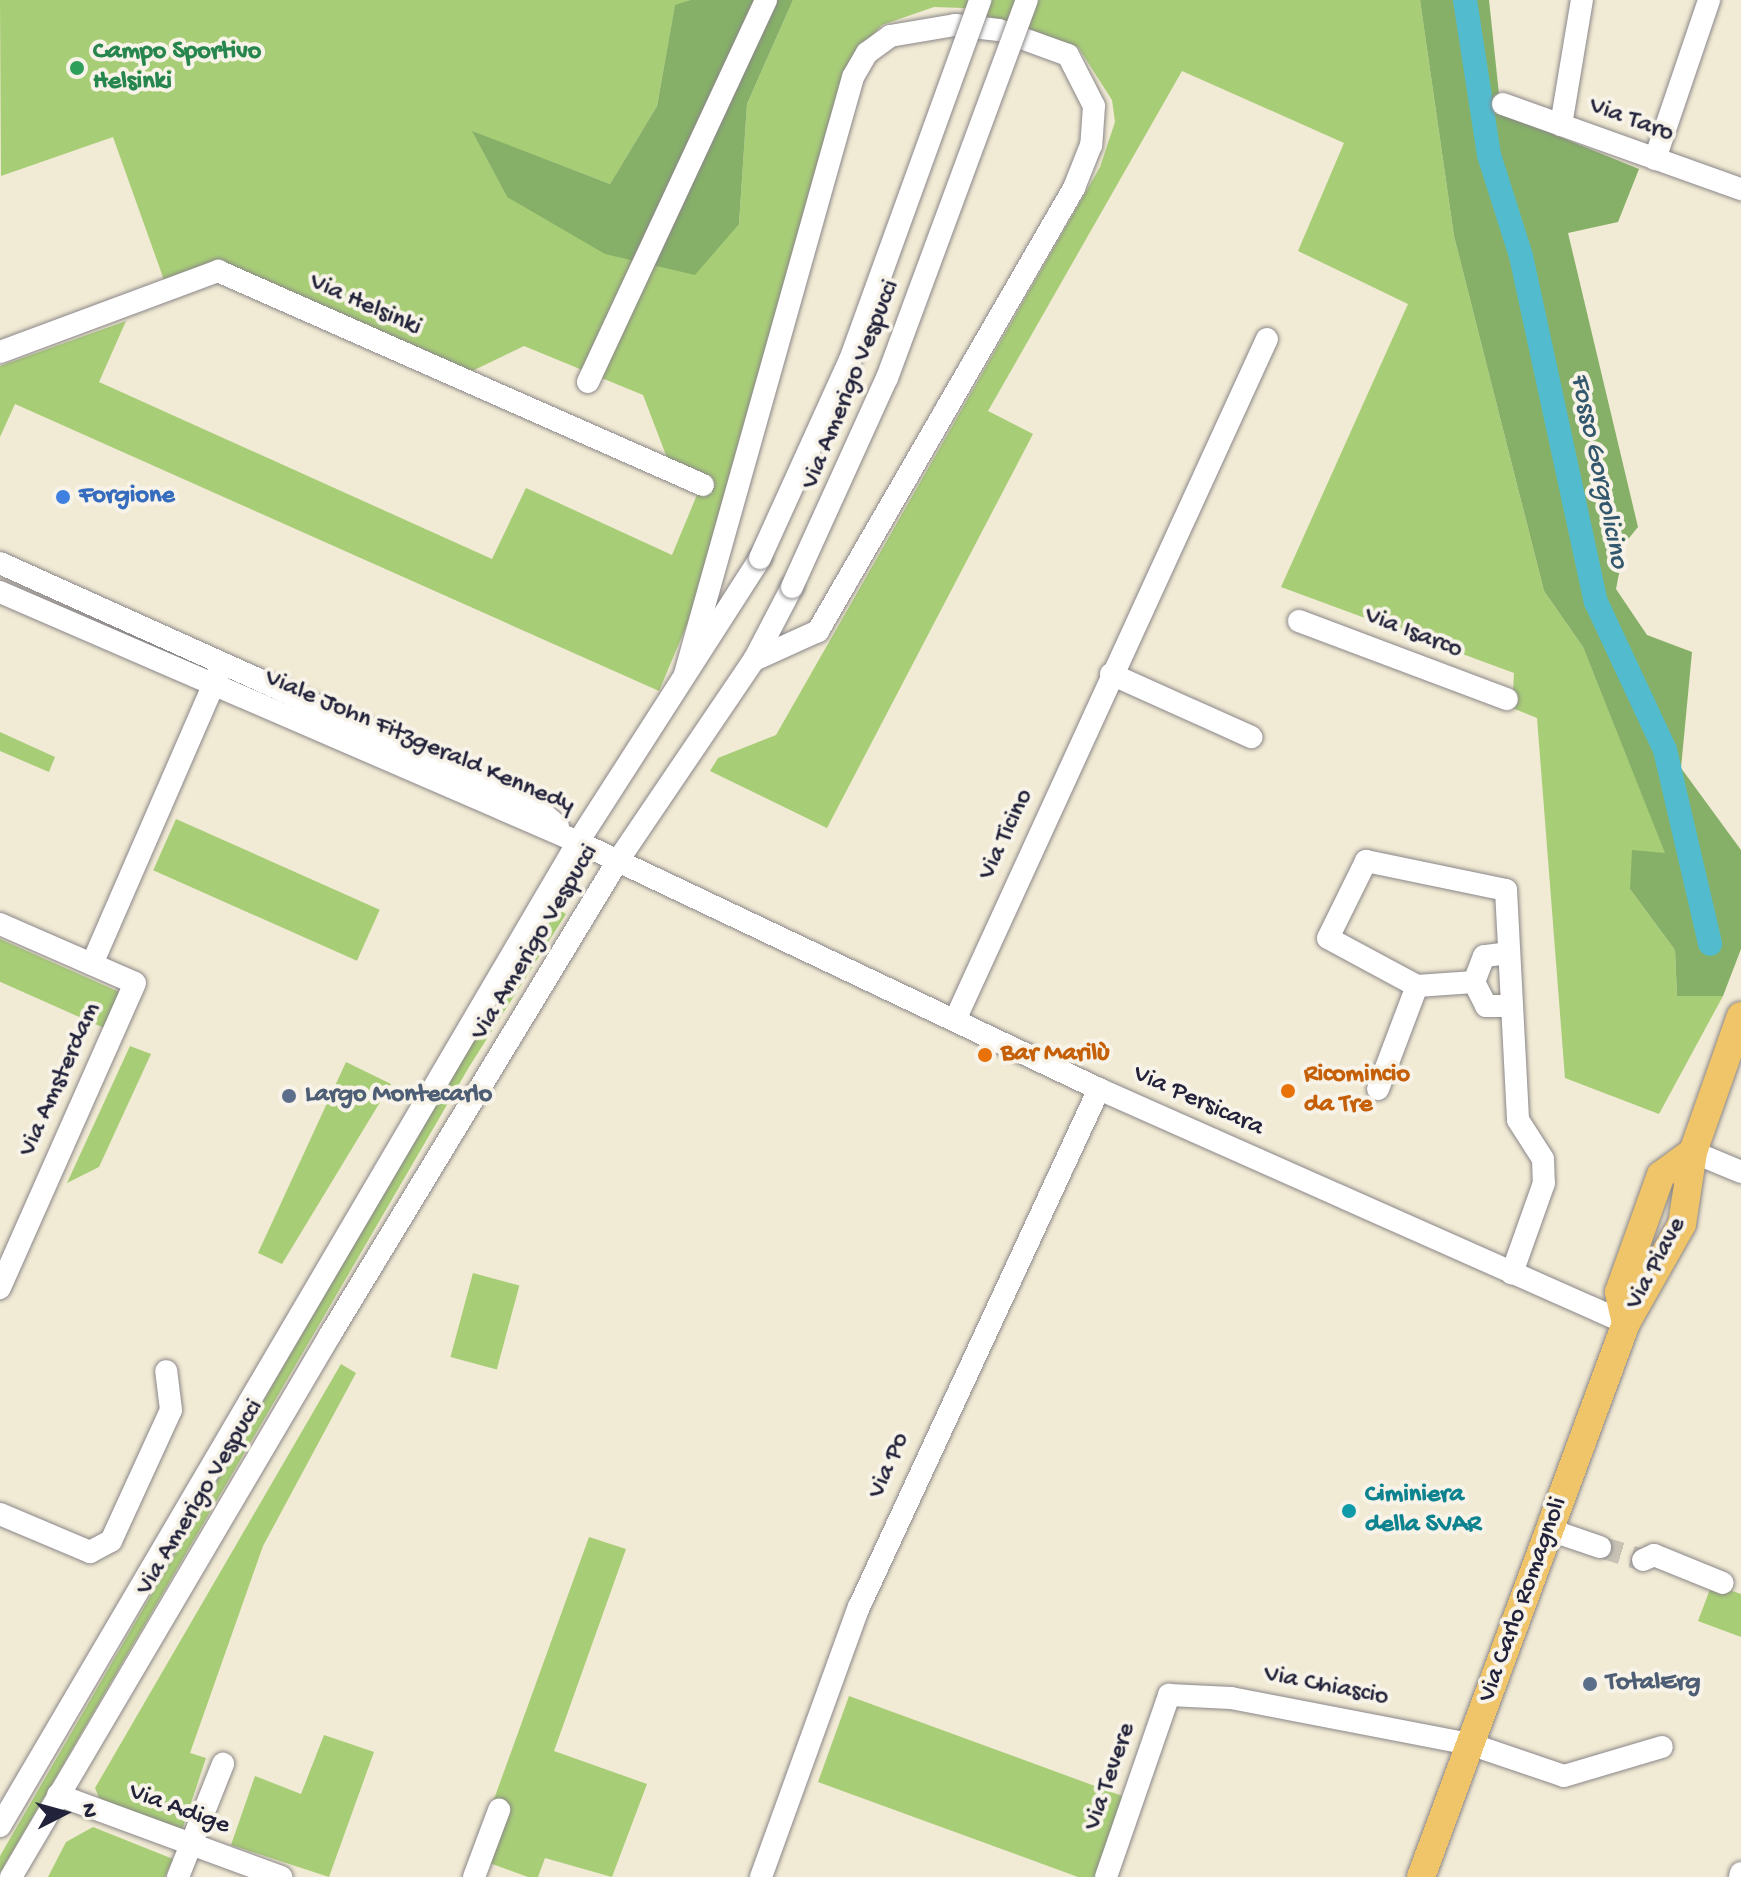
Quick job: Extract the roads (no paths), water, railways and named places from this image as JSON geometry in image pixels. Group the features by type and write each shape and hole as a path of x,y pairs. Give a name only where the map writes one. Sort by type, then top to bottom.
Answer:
{"main road":[{"path":"1693,1152 1741,1016"},
{"name":"Via Piave","path":"1626,1323 1619,1292 1661,1175 1693,1152"},
{"name":"Via Carlo Romagnoli","path":"1421,1877 1626,1323"}],"street":[{"path":"588,382 766,0"},
{"name":"Via Amerigo Vespucci","path":"0,1826 578,842 760,558 850,360 980,0"},
{"name":"Via Amerigo Vespucci","path":"11,1877 617,862 754,660 792,587 887,378 1027,0"},
{"path":"1561,125 1582,0"},
{"path":"1655,159 1709,0"},
{"path":"685,674 846,101 867,53 890,36 955,25 999,30 1068,55 1094,106 1091,145 1074,188 818,631 754,660"},
{"name":"Via Taro","path":"1503,104 1741,189"},
{"name":"Via Helsinki","path":"0,352 218,271 703,485"},
{"name":"Via Ticino","path":"955,1020 1267,339"},
{"name":"Viale John Fitzgerald Kennedy","path":"0,563 218,674 578,842"},
{"name":"Viale John Fitzgerald Kennedy","path":"0,592 218,674"},
{"name":"Via Isarco","path":"1299,621 1507,699"},
{"name":"Via Amsterdam","path":"0,1288 135,983 92,964 218,674"},
{"path":"1111,674 1251,737"},
{"name":"Via Persicara","path":"578,842 1099,1089 1626,1323"},
{"path":"1474,982 1417,986 1328,938 1366,861 1506,890 1518,1120 1543,1159 1544,1183 1512,1273"},
{"path":"0,924 92,964"},
{"path":"1509,953 1484,956 1474,982 1486,1006 1512,1006"},
{"path":"1378,1089 1417,986"},
{"name":"Via Po","path":"761,1877 865,1593 1099,1089"},
{"path":"1693,1152 1741,1172"},
{"path":"0,1514 90,1552 111,1541 171,1410 166,1371"},
{"path":"1550,1530 1600,1547"},
{"path":"1643,1560 1654,1555 1723,1583"},
{"name":"Via Chiascio","path":"1169,1695 1231,1698 1470,1744 1564,1776 1662,1747"},
{"name":"Via Tevere","path":"1106,1877 1169,1695"},
{"path":"178,1877 223,1764"},
{"name":"Via Adige","path":"58,1795 281,1877"},
{"path":"474,1877 499,1810"}],"waterway":[{"name":"Fosso Gorgolicino","path":"1465,0 1489,155 1521,256 1596,602 1665,750 1710,944"}],"tunnel":[{"path":"1600,1547 1643,1560"}],"place":[{"name":"Campo Sportivo Helsinki","path":"77,68"},
{"name":"Forgione","path":"63,497"},
{"name":"Bar Marilù","path":"985,1055"},
{"name":"Ricomincio da Tre","path":"1288,1091"},
{"name":"Largo Montecarlo","path":"289,1096"},
{"name":"Ciminiera della SVAR","path":"1349,1511"},
{"name":"TotalErg","path":"1590,1684"}]}
